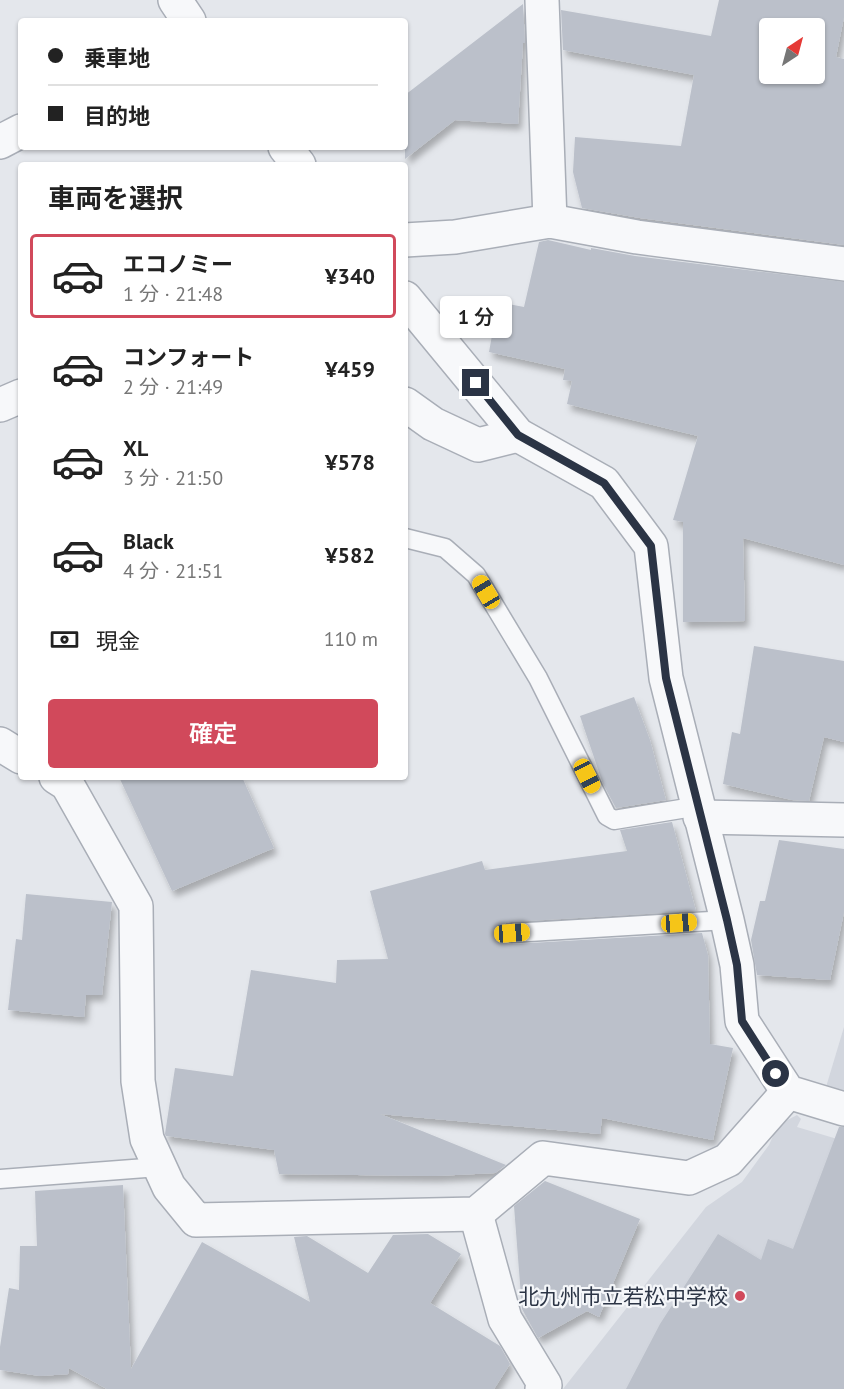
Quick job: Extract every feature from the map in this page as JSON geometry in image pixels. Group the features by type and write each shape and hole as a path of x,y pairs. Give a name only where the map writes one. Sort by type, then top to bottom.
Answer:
{"street":[{"path":"175,0 187,18"},
{"path":"542,0 550,221"},
{"path":"0,142 18,133"},
{"path":"287,150 297,162"},
{"path":"408,240 455,237 550,221 638,237 844,264"},
{"path":"408,302 518,435 604,483 651,546 666,678 737,965 742,1021 788,1092 844,1109"},
{"path":"0,405 18,397"},
{"path":"408,406 433,424 478,445 518,435"},
{"path":"0,744 18,755"},
{"path":"61,780 67,784 136,906 138,1081 147,1138 169,1187 196,1220 476,1214 543,1158 689,1178 728,1160 788,1092"},
{"path":"700,811 844,820"},
{"path":"476,1214 505,1319 545,1385 542,1389"}],"lane":[{"path":"408,539 445,548 476,575 538,678 607,816 614,820 700,811"},
{"path":"512,933 727,920"},
{"path":"0,1179 159,1167"}],"shaded area":[{"path":"844,1027 844,1092 826,1087"},
{"name":"北九州市立若松中学校","path":"797,1115 801,1119 797,1127 844,1141 844,1389 563,1389 706,1207 742,1182 769,1145 778,1125"}],"building":[{"path":"719,0 844,0 844,17 836,57 844,59 844,245 582,208 573,172 575,137 681,146 694,75 563,50 561,10 711,36"},
{"path":"523,4 525,43 523,43 518,124 455,120 405,159 405,150 408,150 408,93"},
{"path":"548,240 591,250 591,248 635,256 844,282 844,565 743,538 745,621 683,622 683,522 673,520 698,436 567,404 572,381 563,380 565,369 489,352 498,302 524,307 539,242"},
{"path":"754,646 844,661 844,742 824,737 809,801 792,800 723,784 732,732 740,734"},
{"path":"634,697 650,740 666,800 616,808 603,784 580,716"},
{"path":"120,780 243,780 274,848 172,891"},
{"path":"672,822 696,911 511,922 502,927 501,934 506,943 513,944 702,933 708,955 710,1044 733,1048 713,1140 602,1118 600,1134 380,1114 506,1165 495,1173 435,1176 279,1174 274,1150 166,1136 175,1068 233,1076 251,970 336,983 337,960 388,959 370,891 482,861 485,870 627,851 620,830"},
{"path":"779,840 844,849 844,912 830,980 757,975 751,940 760,901 765,901"},
{"path":"26,894 112,902 102,995 86,995 84,1017 8,1010 16,939 22,940"},
{"name":"北九州市立若松中学校","path":"839,1127 844,1127 844,1389 626,1389 660,1324 718,1234 761,1260 768,1239 793,1249"},
{"path":"545,1181 640,1219 599,1317 587,1311 538,1338 522,1309 514,1206"},
{"path":"123,1185 131,1369 202,1242 310,1302 294,1237 307,1236 368,1273 393,1235 428,1234 461,1254 430,1303 500,1346 510,1364 494,1389 107,1389 69,1368 68,1374 40,1376 0,1370 0,1347 9,1288 19,1290 20,1246 37,1246 35,1191"}],"place":[{"name":"北九州市立若松中学校","path":"740,1296"}],"route":[{"path":"476,383 518,435 604,483 651,546 666,678 737,965 742,1021 776,1074"}]}
